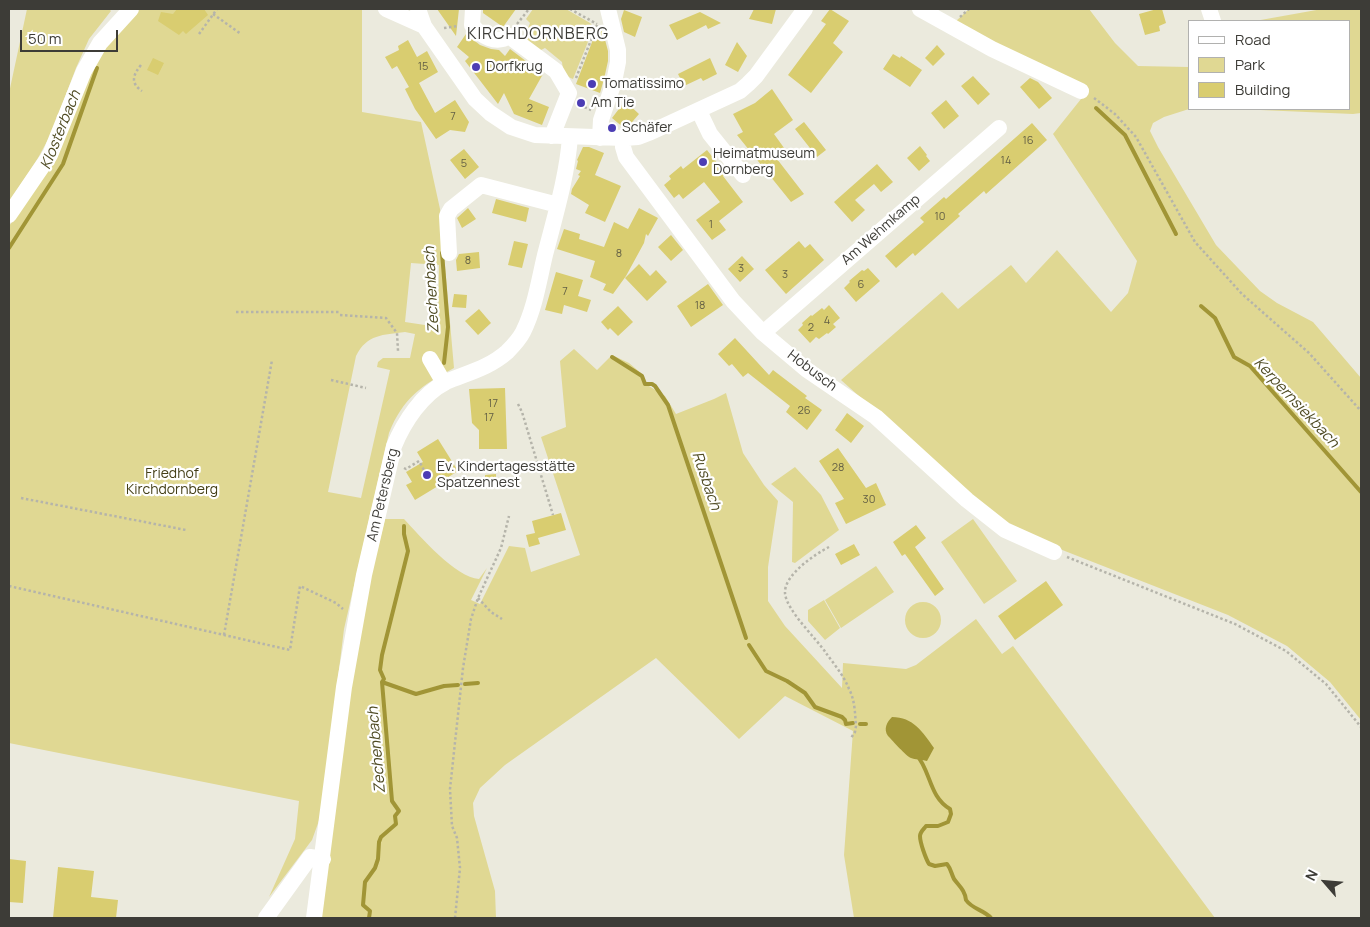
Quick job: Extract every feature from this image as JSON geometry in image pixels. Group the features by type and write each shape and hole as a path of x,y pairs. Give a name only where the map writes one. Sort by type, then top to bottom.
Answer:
{"street":[{"path":"9,216 50,155 84,71 100,43 130,9"},
{"path":"386,9 424,26"},
{"path":"418,9 424,26 470,91 490,114 523,133 600,138 638,137 740,91 756,76 805,9"},
{"path":"473,9 472,25 476,30 491,39 498,40 509,36 556,71 568,96 552,136"},
{"path":"920,9 992,49 1081,90"},
{"path":"600,138 602,115 614,82 618,62 618,50 605,19"},
{"path":"699,111 710,134 743,175"},
{"name":"Am Wehmkamp","path":"763,333 999,128"},
{"name":"Am Petersberg","path":"314,918 344,687 355,621 390,464 399,435 423,401 444,383 483,368 507,352 523,332 534,302 558,205 570,137"},
{"name":"Hobusch","path":"624,138 623,146 626,157 733,301 763,333 807,370 876,417 967,500 1005,530 1054,552"},
{"path":"449,253 447,216 451,209 481,184 558,205"},
{"path":"430,359 444,383"},
{"path":"266,918 310,857 323,859"}],"path":[{"path":"199,34 217,9"},
{"path":"509,36 529,9"},
{"path":"570,9 597,24 605,19"},
{"path":"213,14 241,34"},
{"path":"602,115 568,96 605,19"},
{"path":"141,65 134,74 133,82 136,88 142,91"},
{"path":"1081,90 1098,100 1115,114 1136,137 1194,242 1242,294 1310,353 1361,411"},
{"path":"236,312 340,314 386,318 397,333 398,351"},
{"path":"224,635 272,360"},
{"path":"331,380 366,388"},
{"path":"518,404 553,515"},
{"path":"390,464 406,468 419,461 424,470"},
{"path":"21,498 186,530"},
{"path":"455,918 460,868 457,838 452,826 450,789 463,668 471,619 478,598 501,548 509,516"},
{"path":"829,547 808,561 791,576 785,593 793,612 826,653 849,688 856,726 851,738"},
{"path":"1054,552 1235,624 1286,651 1326,684 1361,727"},
{"path":"9,586 290,650 300,586 336,603 355,621"},
{"path":"478,598 491,612 502,619"}],"green space":[{"path":"27,9 109,9 111,11 89,39 51,134 38,158 9,202 9,93"},
{"name":"Friedhof Kirchdornberg","path":"139,9 362,9 362,112 421,122 440,209 454,368 432,380 407,402 394,421 389,433 344,629 321,815 312,840 269,897 295,839 299,801 9,743 9,226 16,217 88,77 117,29","holes":["411,263 439,265 438,327 405,322","405,332 415,334 410,358 383,358 378,362 377,367 390,370 361,498 328,492 356,356 365,343 376,337"]},
{"path":"533,9 566,9 594,27 573,79 564,73 562,62 545,48 539,51 524,39 530,23 526,19"},
{"path":"969,9 1089,9 1115,43 1138,66 1188,67 1188,109 1164,117 1153,123 1150,131 1158,147 1216,245 1260,291 1277,303 1313,322 1361,378 1361,720 1330,682 1287,646 1228,615 1047,544 1009,526 935,464 841,380 942,292 958,309 1011,265 1026,283 1057,250 1111,312 1128,293 1137,261 1053,134 1089,89 988,43 956,21"},
{"path":"1322,9 1361,9 1361,113 1260,110 1350,110 1350,20 1261,20"},
{"path":"574,349 597,370 612,355 629,363 642,374 644,383 665,396 676,414 726,393 743,453 764,485 778,501 768,567 768,601 785,626 842,688 843,663 906,669 916,665 976,619 1002,654 1013,646 1215,918 854,918 844,855 853,731 785,696 739,739 656,658 505,765 480,788 473,803 474,816 495,891 496,918 319,918 361,616 385,519 404,519 449,564 470,577 479,579 487,568 471,600 480,604 509,546 525,548 531,572 580,555 541,437 566,427 560,361"},
{"path":"795,467 821,495 839,530 795,563 792,562 793,502 771,484"},
{"path":"973,519 1017,581 984,604 941,542"},
{"path":"876,566 894,592 841,628 825,600"},
{"path":"824,600 840,628 825,640 808,621 808,610"},
{"path":"923,602 935,608 941,620 935,632 923,638 911,632 905,620 911,608"}],"shaded area":[{"path":"892,717 912,723 926,736 934,748 927,761 909,757 888,736 886,726"}],"building":[{"path":"177,9 204,9 208,15 186,34 183,31 179,35 158,21 161,12 173,14"},
{"path":"437,9 459,9 456,36"},
{"path":"483,9 516,9 503,27 483,13"},
{"path":"754,9 776,9 772,24 749,19"},
{"path":"830,9 849,21 833,43 843,52 811,93 788,75 826,24 821,21"},
{"path":"1162,9 1166,23 1159,26 1160,31 1145,35 1139,14"},
{"path":"624,10 642,17 635,37 624,32 621,19"},
{"path":"700,12 721,23 708,29 706,25 677,40 669,25"},
{"path":"597,29 603,32 608,51 608,61 600,93 576,84"},
{"path":"466,34 480,45 499,50 505,56 510,49 543,74 529,99 549,107 542,125 514,114 504,93 498,104 465,61 469,57 457,47"},
{"path":"408,40 417,57 427,51 438,72 419,83 435,113 455,100 469,122 465,132 450,130 436,139 415,109 405,89 409,87 397,66 392,69 385,57 399,50 398,46"},
{"path":"737,42 747,56 738,72 725,65"},
{"path":"937,45 945,54 933,66 925,58"},
{"path":"893,54 900,58 901,56 922,70 910,87 883,69"},
{"path":"153,58 164,63 158,75 147,70"},
{"path":"710,58 717,74 703,81 701,78 684,86 678,74"},
{"path":"973,76 990,94 978,105 961,86"},
{"path":"1030,78 1038,82 1052,98 1039,109 1020,87"},
{"path":"772,89 793,120 774,134 787,152 777,159 804,194 791,202 737,135 743,132 733,114 755,103"},
{"path":"946,100 959,116 944,129 931,113"},
{"path":"625,101 639,114 627,128 624,128 612,118"},
{"path":"804,122 826,150 817,157 795,129"},
{"path":"1032,123 1047,140 986,194 984,191 958,214 960,216 915,256 913,253 896,268 885,256 924,222 920,218 944,197 946,199"},
{"path":"920,146 930,161 919,171 907,158"},
{"path":"583,147 589,147 604,153 595,175 621,186 605,222 585,213 589,205 571,194 580,176 578,175 581,171 576,169 577,160"},
{"path":"464,149 479,167 465,179 450,160"},
{"path":"707,150 726,174 723,176 743,202 719,221 726,230 712,240 696,220 720,202 704,182 683,199 679,194 674,198 664,185 671,179 669,176 681,166 683,169"},
{"path":"877,164 893,182 881,192 874,184 855,200 865,210 852,222 834,202"},
{"path":"496,199 529,208 526,222 492,213"},
{"path":"468,208 476,219 462,228 457,218"},
{"path":"639,208 658,218 648,236 646,234 644,243 626,276 613,294 603,290 606,284 590,277 595,261 557,249 564,229 580,234 579,239 604,247 614,222 628,229"},
{"path":"671,235 683,250 671,261 658,247"},
{"path":"514,241 528,244 522,268 508,265"},
{"path":"799,241 805,248 810,244 824,260 786,294 765,270"},
{"path":"479,252 480,268 457,271 456,260 459,254"},
{"path":"742,256 754,269 740,282 728,269"},
{"path":"639,264 650,276 656,270 667,282 647,301 625,278"},
{"path":"868,268 880,281 856,302 844,288 862,270 864,271"},
{"path":"556,272 583,280 578,296 591,300 587,312 564,305 562,314 545,310"},
{"path":"708,284 723,305 691,327 677,306"},
{"path":"454,294 467,295 466,308 452,307"},
{"path":"829,305 840,318 833,324 836,327 819,339 816,337 810,343 798,330 803,325 802,323 811,315 822,308 824,310"},
{"path":"618,306 633,322 618,336 610,328 608,330 601,322"},
{"path":"479,309 491,323 478,335 465,321"},
{"path":"735,338 769,375 773,370 822,410 807,430 786,412 790,406 748,373 743,377 732,364 729,366 718,354"},
{"path":"505,388 507,449 479,449 479,430 472,423 469,389"},
{"path":"847,413 864,426 851,443 835,430"},
{"path":"438,439 458,471 442,481 443,483 415,500 406,485 412,482 406,472 423,462 417,452"},
{"path":"838,448 866,488 876,483 886,505 846,524 835,503 844,499 819,461"},
{"path":"496,474 496,486 485,487 485,475"},
{"path":"561,513 566,530 538,538 540,544 529,547 526,535 535,533 532,521"},
{"path":"916,525 926,538 915,547 944,589 935,596 905,554 902,556 893,542"},
{"path":"854,544 860,555 841,565 835,554"},
{"path":"1046,581 1063,605 1015,640 998,616"},
{"path":"9,859 26,861 23,903 9,902"},
{"path":"58,867 94,871 91,897 118,900 116,918 53,918"}],"waterway":[{"name":"Klosterbach","path":"9,248 63,164 97,68"},
{"name":"Kerpernsiekbach","path":"1096,108 1125,135 1176,234"},
{"name":"Zechenbach","path":"442,253 448,327 444,363"},
{"name":"Kerpernsiekbach","path":"1201,306 1215,318 1234,357 1250,366 1361,492"},
{"name":"Rusbach","path":"612,357 642,376 645,384 655,386 668,405 746,638"},
{"name":"Zechenbach","path":"369,918 370,911 363,905 365,882 375,868 381,837 396,824 395,816 399,811 392,801 382,682 384,679 380,670 408,551 404,526"},
{"name":"Rusbach","path":"749,645 766,671 787,681 805,693 815,707 842,717 846,724 853,723"},
{"name":"Zechenbach","path":"382,682 416,694 444,686 458,685"},
{"name":"Zechenbach","path":"465,684 478,683"},
{"name":"Rusbach","path":"860,724 866,724"},
{"name":"Rusbach","path":"916,754 925,768 938,798 950,809 951,814 948,822 938,826 926,826 921,833 921,843 928,862 935,866 947,864 954,879 963,891 966,900 991,918"}],"place":[{"name":"Dorfkrug","path":"476,67"},
{"name":"Tomatissimo","path":"592,84"},
{"name":"Am Tie","path":"581,103"},
{"name":"Schäfer","path":"612,128"},
{"name":"Heimatmuseum Dornberg","path":"703,162"},
{"name":"Ev. Kindertagesstätte Spatzennest","path":"427,475"}],"district":[{"name":"KIRCHDORNBERG","path":"538,35"}]}
